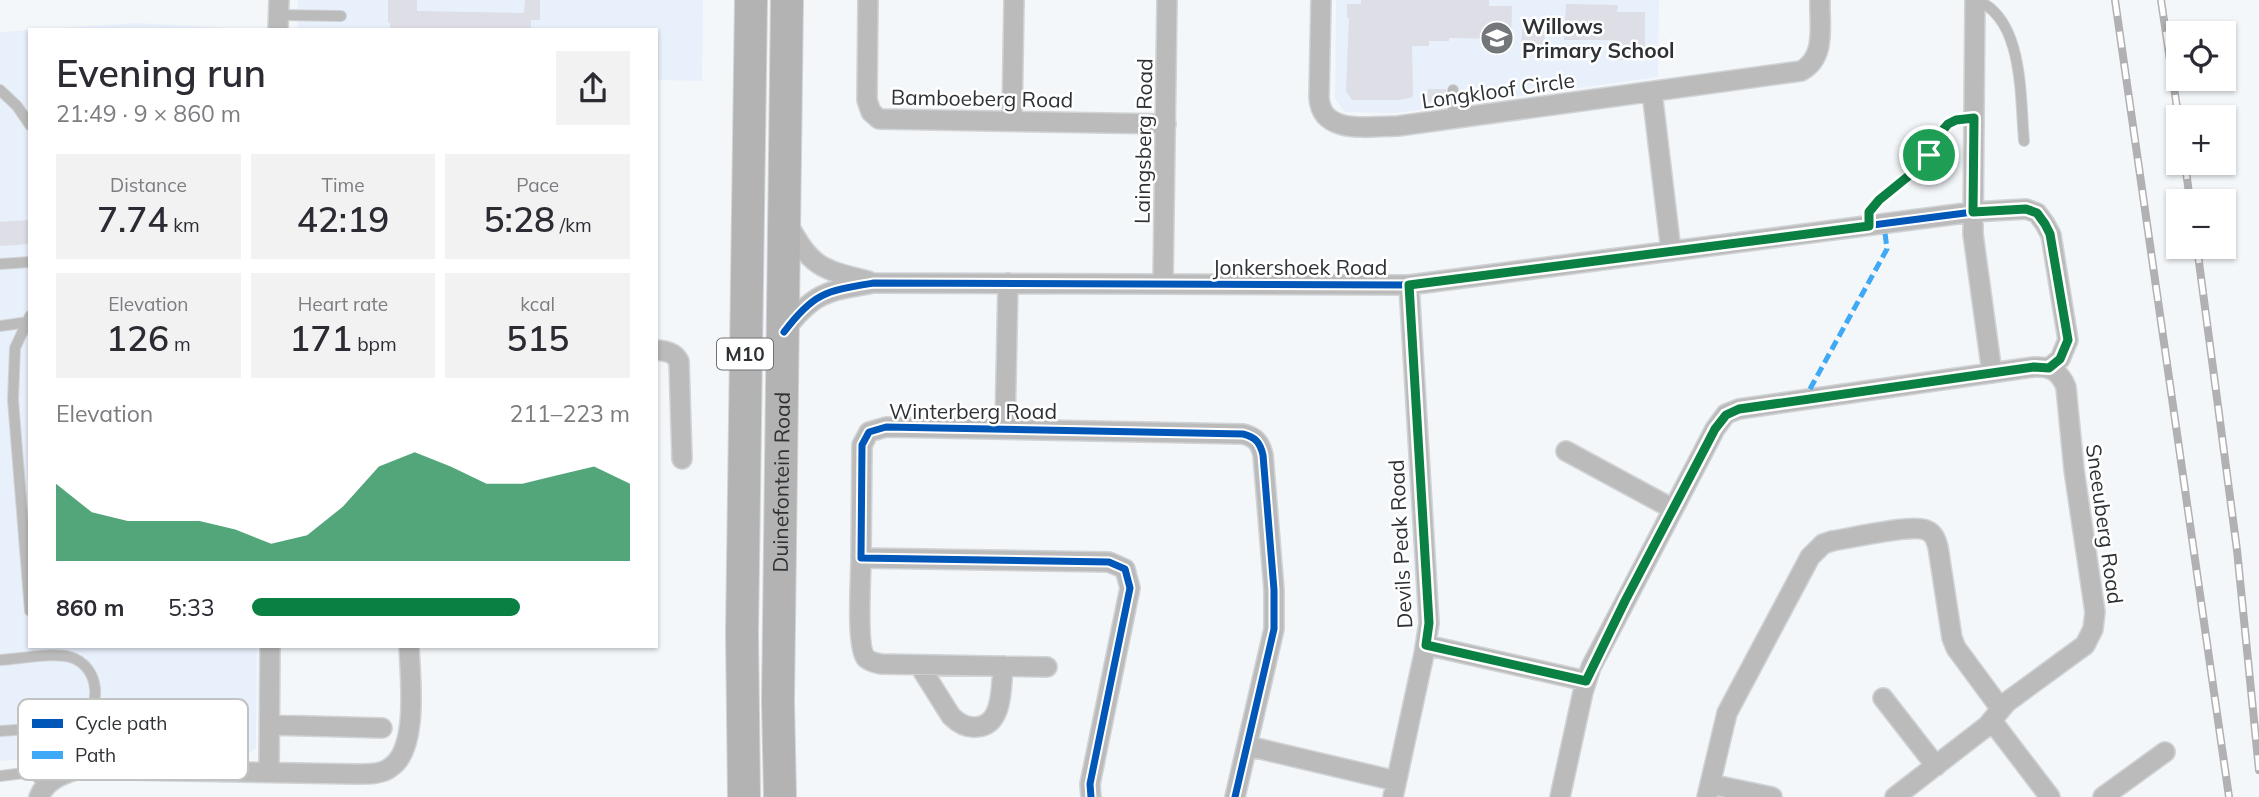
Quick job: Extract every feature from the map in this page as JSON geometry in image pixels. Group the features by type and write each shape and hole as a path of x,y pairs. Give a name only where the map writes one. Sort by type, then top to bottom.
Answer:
{"main road":[{"name":"Duinefontein Road","path":"744,797 742,606 751,0"},
{"name":"Duinefontein Road","path":"780,797 778,701 787,0"}],"street":[{"name":"Bamboeberg Road","path":"868,0 868,106 875,116 884,120 1166,124"},
{"path":"1012,121 1014,0"},
{"name":"Laingsberg Road","path":"1163,284 1167,0"},
{"name":"Longkloof Circle","path":"1321,0 1321,111 1337,124 1357,126 1398,126 1794,72 1808,67 1819,51 1820,0"},
{"path":"1975,0 1973,234 1992,373"},
{"path":"1652,92 1671,251"},
{"name":"Jonkershoek Road","path":"783,332 811,300 841,289 874,283 1409,285 1973,212 2026,209 2037,213 2050,234 2068,340 2060,359 2049,368"},
{"name":"Jonkershoek Road","path":"785,218 809,258 821,268 874,283"},
{"path":"1005,428 1008,284"},
{"name":"Devils Peak Road","path":"1394,789 1429,623 1409,285"},
{"path":"658,350 676,355 681,368 682,459"},
{"path":"1560,797 1586,681 1720,421 1733,411 1823,396 2034,367 2049,368"},
{"name":"Sneeuberg Road","path":"1895,797 2084,645 2090,637 2095,621 2074,470 2066,387 2060,375 2049,368"},
{"name":"Winterberg Road","path":"861,558 862,445 869,432 886,427 1005,428 1243,433 1252,436 1263,454 1275,612 1274,629 1236,797"},
{"path":"1566,452 1673,509"},
{"path":"1772,797 1708,791 1720,737 1732,704 1811,557 1823,544 1912,529 1927,530 1933,534 1938,547 1950,630 1956,648 2050,797"},
{"path":"1047,667 881,664 865,657 860,638 861,558 1109,562 1125,569 1130,589 1090,784 1091,797"},
{"path":"1426,645 1586,681"},
{"path":"269,772 271,648"},
{"path":"248,772 370,774 395,765 403,754 409,736 409,648"},
{"path":"919,664 951,716 959,723 977,727 986,725 997,713 1003,666"},
{"path":"1883,698 1936,766"},
{"path":"270,725 382,728"},
{"path":"1248,746 1394,789"},
{"path":"2103,797 2165,752"}],"lane":[{"path":"1975,0 1988,5 2009,30 2017,64 2024,141"},
{"path":"279,15 341,16"},
{"path":"0,90 17,106 28,122"},
{"path":"1453,90 1453,119"},
{"path":"1869,226 1869,212 1879,200 1922,165 1942,131 1956,120 1974,118"},
{"path":"0,264 28,262"},
{"path":"0,326 28,319"},
{"path":"28,321 15,348 13,400 28,586"},
{"path":"33,648 33,658"},
{"path":"0,660 70,657 86,666 91,673 96,688 94,699"},
{"path":"0,731 18,729"},
{"path":"0,776 18,774"}],"shaded area":[{"path":"298,0 703,0 702,81 658,80 658,28 298,28"},
{"name":"Willows Primary School","path":"1336,0 1659,0 1658,77 1396,113 1345,112 1335,99"},
{"path":"135,23 229,28 61,28"},
{"path":"28,30 28,648 257,648 256,748 248,755 248,699 18,699 18,760 0,761 0,32"}],"building":[{"path":"388,0 417,0 417,11 524,13 525,0 540,0 540,20 531,20 531,28 390,28"},
{"path":"1361,0 1489,0 1489,6 1512,6 1511,39 1449,38 1449,41 1429,41 1429,46 1412,46 1413,97 1399,100 1352,100 1346,91 1349,18 1347,4 1361,4"},
{"path":"1566,4 1618,5 1617,12 1645,12 1645,60 1614,60 1614,40 1564,40"},
{"path":"1522,29 1545,29 1544,50 1521,50"},
{"path":"1428,89 1446,89 1446,102 1427,102"},
{"path":"28,220 28,244 0,246 0,222"}],"railway":[{"path":"2115,0 2229,797"},
{"path":"2161,0 2177,105"},
{"path":"2187,175 2188,189"},
{"path":"2199,259 2237,550 2259,770"}],"marked path":[{"path":"1810,389 1887,249 1885,233"}],"cycle path":[{"path":"784,332 804,309 822,296 832,291 874,283 1409,285 1973,212 2026,209 2037,213 2051,235 2068,340 2060,359 2049,368"},
{"path":"1091,797 1090,784 1130,588 1125,569 1109,562 861,558 862,445 869,432 886,427 1243,434 1256,441 1263,455 1274,590 1274,629 1235,797"}],"place":[{"name":"Willows Primary School","path":"1497,38"}],"route":[{"path":"1974,118 1973,212 2026,209 2037,213 2045,224 2050,234 2068,340 2060,359 2049,368 2034,367 1872,389 1739,409 1726,415 1715,429 1586,681 1426,645 1429,623 1409,285 1869,226 1869,212 1879,200 1908,179 1929,155 1948,124 1974,118"}]}
